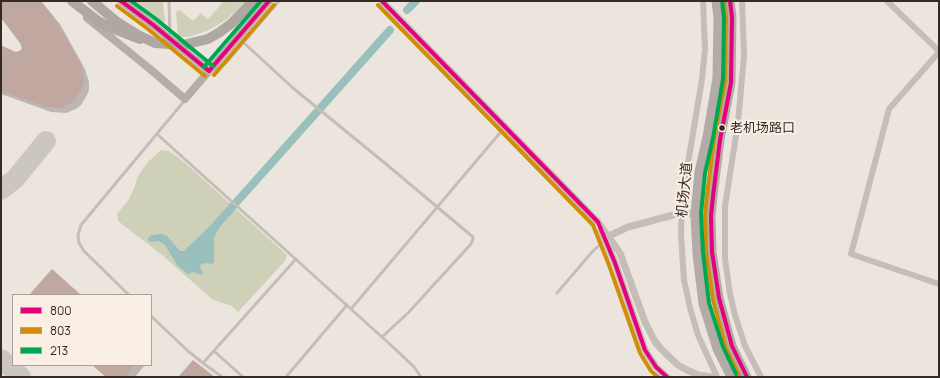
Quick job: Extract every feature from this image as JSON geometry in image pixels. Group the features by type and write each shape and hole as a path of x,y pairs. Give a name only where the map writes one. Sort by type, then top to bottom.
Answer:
{"highway":[{"path":"72,1 98,21 112,28 156,43 183,45 208,39 232,23 253,1"},
{"path":"92,1 117,22 138,35 156,43"}],"main road":[{"path":"67,1 185,99 269,1"},
{"path":"121,1 209,71"},
{"name":"机场大道","path":"716,1 718,18 717,78 707,137 699,172 695,214 697,254 703,304 717,349 731,377"},
{"name":"机场大道","path":"730,1 732,17 731,83 720,140 713,196 712,252 719,298 732,346 747,377"}],"street":[{"path":"382,1 598,222 607,238 645,350 656,367 667,377"},
{"path":"703,1 706,49 682,199 681,235 684,280 690,308 698,335 718,377"},
{"path":"742,1 744,56 738,123 725,206 725,260 735,315 745,346 762,377"},
{"path":"887,1 939,51 889,109 851,254 939,284"},
{"path":"607,238 628,227 681,213 695,214"},
{"path":"607,238 620,253 645,322 654,340 668,356 678,364 698,375 712,377"}],"lane":[{"path":"169,1 170,39"},
{"path":"209,71 217,69 225,64 279,1"},
{"path":"244,43 305,98 471,235 473,239 472,242 408,313 382,337"},
{"path":"128,294 84,251 79,243 78,235 81,225 185,99"},
{"path":"352,309 505,127"},
{"path":"157,134 352,309 409,362 421,377"},
{"path":"557,293 592,252 607,238"},
{"path":"203,363 296,259"},
{"path":"286,377 347,305"},
{"path":"152,317 188,351 222,377"},
{"path":"214,351 243,377"}],"green space":[{"path":"134,1 163,1 165,22 161,22"},
{"path":"224,1 246,1 227,19 209,30 188,37 180,37 178,35 177,10 181,11 193,21 201,13 208,19"},
{"path":"161,150 169,151 183,161 287,255 284,262 238,312 232,306 213,300 162,255 118,221 117,214 129,199 138,176 148,162"}],"water":[{"path":"216,220 220,221 221,224 214,238 214,262 213,264 201,264 200,267 203,273 202,275 193,272 187,274 177,265 165,245 159,241 150,242 148,240 148,238 152,235 161,234 167,236 180,251 184,251"}],"building":[{"path":"1,1 41,1 54,17 80,62 84,76 84,84 75,99 70,104 60,108 45,107 1,91 1,45 15,52 20,51 22,48 20,43 1,18"},
{"path":"52,269 80,294 30,294"},
{"path":"193,360 215,377 178,377"},
{"path":"93,366 134,366 125,377 106,377"}],"waterway":[{"path":"407,10 416,1"},
{"path":"217,224 390,30"}],"taxiway":[{"path":"1,190 15,179 46,141"},
{"path":"1,359 21,377"}],"transit line":[{"name":"800","path":"121,1 152,24 209,71"},
{"name":"213","path":"131,1 156,19 213,66"},
{"name":"213","path":"204,67 261,1"},
{"name":"800","path":"209,71 269,1"},
{"name":"800","path":"382,1 598,222 615,263 645,350 656,367 667,377"},
{"name":"213","path":"722,1 724,18 723,79 713,138 705,173 701,214 703,253 709,303 723,347 736,374"},
{"name":"800","path":"730,1 732,17 731,83 720,140 713,196 711,216 712,252 719,298 732,346 747,377"},
{"name":"803","path":"724,2 726,17 725,82 714,139 707,195 705,216 706,252 713,300 726,348 740,377"},
{"name":"803","path":"214,75 274,5"},
{"name":"803","path":"378,5 593,225 609,265 640,353 651,371 658,377"},
{"name":"803","path":"117,6 148,29 205,76"}],"place":[{"name":"老机场路口","path":"722,128"}]}
